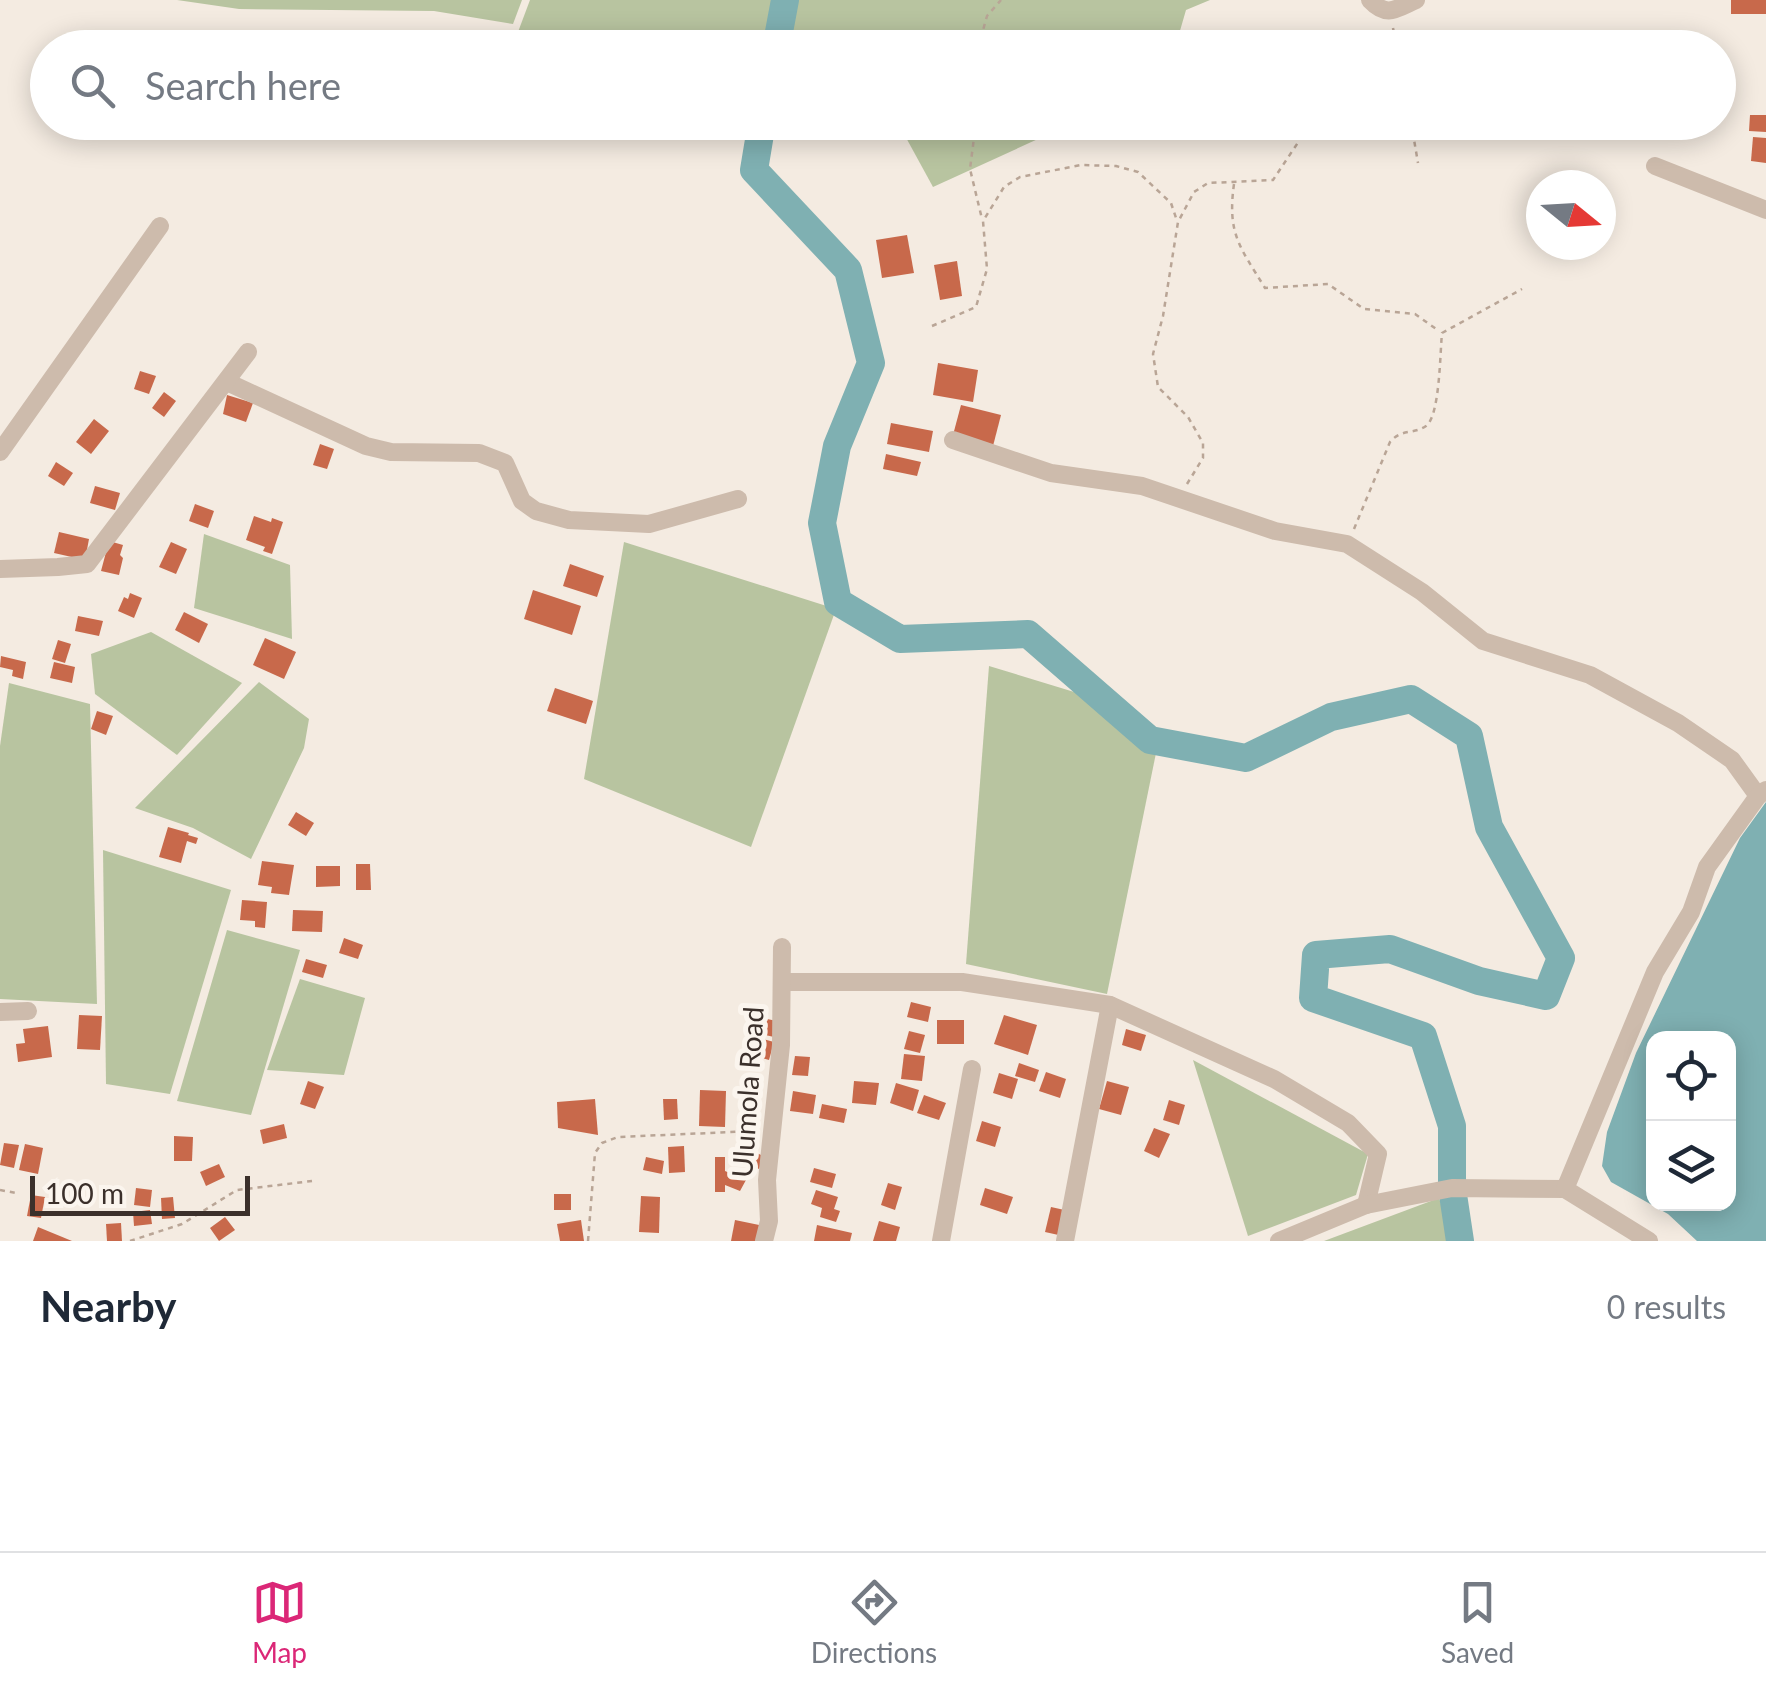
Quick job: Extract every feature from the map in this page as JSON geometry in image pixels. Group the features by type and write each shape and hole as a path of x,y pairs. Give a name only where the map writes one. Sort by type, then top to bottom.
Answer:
{"street":[{"path":"1370,0 1379,10 1390,12 1416,0"},
{"path":"1655,166 1766,210"},
{"path":"0,452 160,226"},
{"path":"0,569 87,564 248,352"},
{"path":"228,382 366,446 391,452 479,452 505,463 522,501 536,511 569,520 650,524 738,500"},
{"path":"953,440 1052,473 1142,486 1276,530 1347,544 1422,592 1483,641 1590,675 1678,724 1732,760 1762,792 1707,867 1691,912 1655,972 1564,1189"},
{"name":"Ulumola Road","path":"764,1241 769,1221 766,1180 781,1045 782,947"},
{"path":"782,982 962,982 1110,1005 1274,1078 1348,1123 1378,1154 1366,1206"},
{"path":"1065,1241 1110,1005"},
{"path":"0,1012 28,1011"},
{"path":"941,1241 972,1069"},
{"path":"1279,1241 1366,1206 1452,1188 1564,1189 1649,1241"}],"path":[{"path":"982,30 986,16 1001,0"},
{"path":"1390,12 1393,30"},
{"path":"932,326 976,307 987,270 983,221 970,169 974,140"},
{"path":"1176,496 1184,490 1203,458 1203,444 1188,417 1158,387 1153,354 1178,222 1194,192 1208,182 1273,180 1300,140"},
{"path":"1414,140 1418,163"},
{"path":"983,221 1004,187 1020,178 1082,165 1116,166 1138,172 1171,203 1178,222"},
{"path":"1234,182 1230,211 1234,237 1265,288 1328,284 1364,309 1415,314 1442,333"},
{"path":"1442,333 1522,289"},
{"path":"1347,544 1390,442 1398,434 1426,426 1435,412 1442,333"},
{"path":"588,1241 595,1153 602,1143 618,1137 772,1130"},
{"path":"130,1241 182,1224 237,1190 312,1181"},
{"path":"0,1190 16,1193"}],"green space":[{"path":"177,0 522,0 513,24 434,11 239,9"},
{"path":"530,0 1210,0 1186,10 1180,30 519,30"},
{"path":"907,140 1036,140 933,187"},
{"path":"204,534 290,565 292,639 194,608"},
{"path":"624,542 836,609 751,847 584,779"},
{"path":"151,632 242,683 177,755 95,694 91,654"},
{"path":"989,666 1084,695 1156,753 1107,994 966,964"},
{"path":"259,682 309,719 304,748 251,859 193,828 135,808"},
{"path":"9,683 90,704 97,1004 0,999 0,746"},
{"path":"103,850 231,890 170,1094 106,1084"},
{"path":"227,930 300,950 251,1115 177,1101"},
{"path":"300,979 365,998 344,1075 267,1070"},
{"path":"1193,1060 1368,1154 1356,1195 1248,1236"},
{"path":"1439,1198 1453,1241 1324,1241"}],"water":[{"path":"1766,802 1766,1241 1697,1241 1663,1211 1736,1211 1736,1031 1647,1031 1740,838"},
{"path":"1646,1032 1646,1202 1611,1182 1602,1166 1607,1132"}],"building":[{"path":"1731,0 1766,0 1766,14 1731,14"},
{"path":"1750,115 1766,115 1766,132 1749,131"},
{"path":"1753,137 1766,138 1766,163 1751,161"},
{"path":"907,235 914,273 882,278 876,240"},
{"path":"957,261 962,296 940,300 934,265"},
{"path":"938,363 978,370 973,402 933,395"},
{"path":"140,371 156,376 149,394 134,389"},
{"path":"164,392 176,401 164,417 152,408"},
{"path":"227,395 253,403 246,422 223,414"},
{"path":"961,405 1001,415 993,446 953,435"},
{"path":"94,419 109,431 91,454 76,442"},
{"path":"891,423 933,431 929,452 887,444"},
{"path":"320,444 334,449 327,469 313,465"},
{"path":"886,454 921,462 917,476 883,469"},
{"path":"56,462 73,473 64,486 48,476"},
{"path":"95,486 120,493 115,510 90,503"},
{"path":"195,504 214,511 208,528 189,521"},
{"path":"254,516 283,522 272,554 246,540"},
{"path":"59,532 89,539 85,560 54,553"},
{"path":"109,541 123,545 119,575 101,571"},
{"path":"171,542 187,549 176,574 159,567"},
{"path":"570,564 604,576 597,597 563,586"},
{"path":"533,590 581,606 572,635 524,619"},
{"path":"130,593 142,598 134,618 118,611"},
{"path":"184,612 208,624 199,643 175,630"},
{"path":"78,616 103,621 99,636 75,631"},
{"path":"265,638 296,652 284,679 253,665"},
{"path":"58,640 71,644 65,663 52,659"},
{"path":"1,656 26,662 23,679 12,676 13,670 0,667"},
{"path":"54,662 75,667 72,683 50,678"},
{"path":"555,688 593,701 586,724 547,711"},
{"path":"97,711 113,716 106,735 91,729"},
{"path":"296,812 314,823 306,836 288,825"},
{"path":"168,827 198,838 196,844 187,841 181,863 159,857"},
{"path":"262,861 294,865 289,895 271,893 272,887 258,885"},
{"path":"356,864 370,864 371,890 356,890"},
{"path":"316,866 340,866 340,886 316,887"},
{"path":"242,900 267,902 265,928 255,927 255,921 240,920"},
{"path":"293,910 323,911 322,932 292,931"},
{"path":"344,938 363,945 358,959 339,953"},
{"path":"306,959 327,965 323,978 302,972"},
{"path":"911,1002 931,1007 928,1022 907,1017"},
{"path":"79,1015 102,1016 100,1050 77,1049"},
{"path":"1004,1015 1037,1025 1028,1055 994,1044"},
{"path":"752,1016 777,1021 774,1037 748,1031"},
{"path":"937,1020 964,1020 964,1044 937,1044"},
{"path":"48,1026 52,1057 18,1062 16,1044 25,1043 23,1029"},
{"path":"1126,1029 1146,1035 1141,1051 1122,1045"},
{"path":"909,1031 925,1035 920,1053 904,1049"},
{"path":"749,1035 774,1042 769,1060 743,1053"},
{"path":"904,1054 925,1056 922,1081 901,1079"},
{"path":"795,1056 810,1057 808,1076 792,1075"},
{"path":"1019,1063 1039,1070 1035,1082 1015,1076"},
{"path":"1046,1072 1066,1079 1060,1098 1039,1091"},
{"path":"999,1073 1018,1079 1012,1099 993,1093"},
{"path":"308,1081 324,1087 315,1109 300,1104"},
{"path":"854,1081 879,1083 876,1105 852,1103"},
{"path":"1107,1081 1129,1087 1121,1115 1099,1109"},
{"path":"896,1083 919,1090 913,1111 890,1103"},
{"path":"700,1090 726,1091 725,1127 699,1126"},
{"path":"793,1091 816,1095 813,1114 790,1111"},
{"path":"924,1095 946,1103 939,1120 917,1113"},
{"path":"595,1099 598,1135 558,1128 557,1102"},
{"path":"663,1099 677,1099 678,1119 664,1120"},
{"path":"1169,1100 1185,1105 1179,1125 1163,1120"},
{"path":"822,1104 847,1109 844,1123 819,1118"},
{"path":"982,1121 1001,1127 995,1147 976,1141"},
{"path":"284,1124 287,1138 263,1144 260,1130"},
{"path":"1154,1128 1170,1134 1159,1158 1144,1151"},
{"path":"174,1136 193,1137 192,1161 174,1161"},
{"path":"4,1143 19,1145 14,1168 0,1165"},
{"path":"25,1144 43,1148 38,1174 19,1170"},
{"path":"684,1146 685,1172 669,1173 668,1147"},
{"path":"745,1147 765,1157 759,1169 739,1159"},
{"path":"646,1157 664,1161 662,1174 643,1170"},
{"path":"715,1157 725,1157 725,1171 746,1180 740,1191 725,1185 725,1192 715,1192"},
{"path":"219,1164 225,1177 206,1186 200,1172"},
{"path":"814,1168 836,1174 832,1188 810,1182"},
{"path":"888,1183 902,1187 895,1210 881,1205"},
{"path":"136,1188 152,1190 150,1207 134,1205"},
{"path":"985,1188 1013,1197 1007,1214 980,1205"},
{"path":"816,1190 838,1197 834,1209 840,1211 836,1222 820,1217 822,1208 811,1204"},
{"path":"554,1194 571,1194 571,1210 554,1210"},
{"path":"31,1195 45,1197 41,1218 27,1216"},
{"path":"641,1196 660,1197 659,1233 639,1232"},
{"path":"173,1197 175,1218 162,1219 161,1198"},
{"path":"1051,1207 1069,1211 1063,1236 1045,1232"},
{"path":"150,1210 152,1224 134,1226 133,1212"},
{"path":"225,1217 235,1230 219,1241 210,1228"},
{"path":"581,1220 584,1241 560,1241 557,1224"},
{"path":"735,1220 764,1226 761,1241 731,1241"},
{"path":"879,1221 900,1227 896,1241 873,1241"},
{"path":"121,1223 122,1241 107,1241 106,1224"},
{"path":"817,1225 852,1233 850,1241 814,1241"},
{"path":"38,1227 72,1241 33,1241"}],"waterway":[{"path":"779,30 785,0"},
{"path":"759,140 754,170 848,270 871,363 837,446 822,523 838,602 900,639 1028,634 1150,740 1246,758 1331,717 1411,699 1469,736 1489,827 1561,958 1546,996 1479,981 1390,949 1316,955 1313,998 1423,1036 1452,1126 1452,1188 1460,1241"}]}
